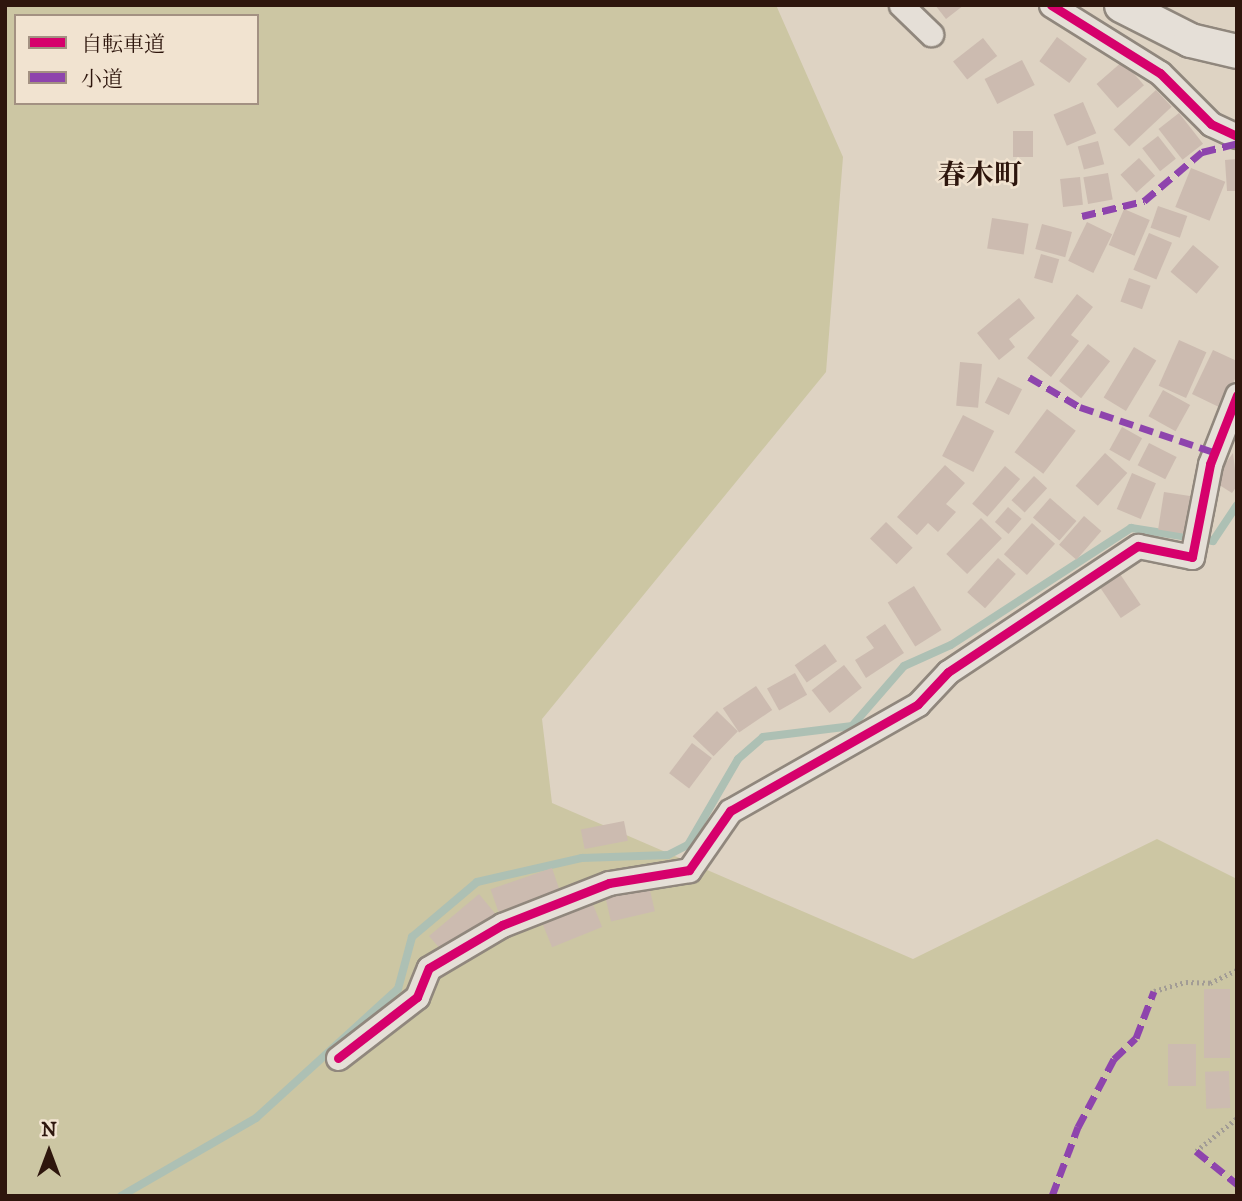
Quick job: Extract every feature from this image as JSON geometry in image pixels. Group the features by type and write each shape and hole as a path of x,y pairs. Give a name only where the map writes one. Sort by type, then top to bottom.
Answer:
{"street":[{"path":"901,5 931,34"},
{"path":"1051,5 1160,73 1211,124 1237,136"},
{"path":"1121,5 1190,40 1237,51"},
{"path":"338,1058 417,997 429,968 502,925 609,883 689,870 730,811 918,704 948,672 1138,545 1192,556 1210,464 1237,395"}],"path":[{"path":"1154,991 1186,982 1210,983 1237,970"},
{"path":"1196,1151 1237,1118"}],"shaded area":[{"path":"5,5 776,5 843,157 826,372 542,719 552,803 913,959 1157,839 1237,879 1237,1196 5,1196"}],"building":[{"path":"935,5 964,5 946,19"},
{"path":"1057,37 1087,59 1069,83 1039,61"},
{"path":"983,38 997,56 967,80 953,61"},
{"path":"1022,60 1035,85 997,104 985,79"},
{"path":"1123,61 1144,85 1118,108 1097,84"},
{"path":"1156,90 1172,107 1129,146 1114,130"},
{"path":"1083,102 1096,133 1067,146 1054,115"},
{"path":"1179,113 1203,144 1183,160 1159,129"},
{"path":"1013,131 1033,131 1033,157 1013,157"},
{"path":"1158,136 1176,159 1160,171 1142,148"},
{"path":"1098,141 1104,164 1084,170 1078,146"},
{"path":"1139,158 1155,176 1136,193 1120,175"},
{"path":"1237,159 1237,191 1227,191 1225,160"},
{"path":"1191,168 1225,182 1210,221 1175,207"},
{"path":"1108,173 1113,200 1088,204 1083,177"},
{"path":"1080,177 1083,205 1063,207 1060,179"},
{"path":"1158,206 1187,216 1180,238 1151,228"},
{"path":"1124,209 1150,220 1135,256 1109,245"},
{"path":"992,218 1029,224 1024,254 987,249"},
{"path":"1087,222 1112,234 1093,273 1068,261"},
{"path":"1042,224 1072,232 1065,257 1035,249"},
{"path":"1149,233 1172,243 1156,280 1133,270"},
{"path":"1193,245 1219,267 1197,294 1171,272"},
{"path":"1041,254 1059,259 1052,283 1034,278"},
{"path":"1129,278 1151,286 1142,309 1120,301"},
{"path":"1077,294 1093,307 1071,335 1079,341 1051,377 1027,358"},
{"path":"1019,298 1035,318 1009,339 1015,347 999,360 977,333"},
{"path":"1179,340 1206,352 1186,398 1159,386"},
{"path":"1088,344 1110,361 1081,398 1059,381"},
{"path":"1134,347 1156,360 1126,411 1104,398"},
{"path":"1213,350 1237,361 1237,375 1221,408 1192,394"},
{"path":"960,362 982,364 978,408 956,406"},
{"path":"998,377 1022,389 1009,415 985,403"},
{"path":"1163,390 1190,405 1176,431 1148,416"},
{"path":"1047,409 1076,431 1043,474 1015,452"},
{"path":"963,415 994,431 973,472 942,456"},
{"path":"1122,427 1142,438 1130,461 1109,450"},
{"path":"1149,443 1177,457 1165,479 1138,465"},
{"path":"1105,453 1127,473 1098,506 1076,486"},
{"path":"1233,453 1237,486 1232,493 1213,481"},
{"path":"945,465 965,483 946,504 956,512 938,532 928,523 917,535 897,517"},
{"path":"1005,466 1020,479 987,517 972,504"},
{"path":"1132,473 1156,483 1141,519 1117,509"},
{"path":"1034,476 1047,488 1025,512 1011,500"},
{"path":"1164,492 1195,497 1189,534 1158,530"},
{"path":"1050,498 1076,521 1059,541 1033,518"},
{"path":"1008,507 1022,519 1008,534 995,522"},
{"path":"1084,516 1101,531 1076,560 1059,545"},
{"path":"981,518 1002,538 967,574 946,554"},
{"path":"886,522 913,548 897,564 870,539"},
{"path":"1032,523 1055,544 1027,575 1004,554"},
{"path":"998,558 1016,574 985,608 967,592"},
{"path":"1120,574 1141,605 1121,618 1100,587"},
{"path":"914,586 942,630 915,647 888,602"},
{"path":"885,624 904,653 866,678 855,660 874,648 866,637"},
{"path":"825,644 837,661 807,682 795,665"},
{"path":"844,665 862,688 830,713 812,690"},
{"path":"795,673 807,695 779,710 767,689"},
{"path":"756,686 772,710 739,732 723,708"},
{"path":"717,711 738,731 714,756 693,736"},
{"path":"692,743 712,758 689,788 669,773"},
{"path":"624,821 628,841 585,849 581,829"},
{"path":"552,868 560,891 498,912 491,889"},
{"path":"649,886 655,911 611,921 605,896"},
{"path":"479,894 498,917 468,941 463,935 442,951 429,936"},
{"path":"592,902 602,927 552,947 542,922"},
{"path":"1204,989 1230,989 1230,1058 1204,1058"},
{"path":"1168,1044 1196,1044 1196,1086 1168,1086"},
{"path":"1229,1071 1230,1108 1206,1109 1205,1072"}],"waterway":[{"path":"121,1196 256,1118 398,989 412,937 477,882 582,858 668,855 688,845 738,759 763,737 852,726 904,666 951,645 1131,528 1213,541 1237,505"}],"marked path":[{"path":"1082,216 1144,201 1202,152 1237,143"},
{"path":"1029,377 1080,407 1214,452"},
{"path":"1052,1196 1078,1127 1114,1059 1136,1038 1154,991"},
{"path":"1196,1151 1237,1184"}],"cycle path":[{"path":"1051,5 1160,73 1211,124 1237,136"},
{"path":"338,1058 417,997 429,968 502,925 609,883 689,870 730,811 918,704 948,672 1138,546 1192,557 1210,464 1237,395"}],"district":[{"name":"春木町","path":"980,176"}]}
